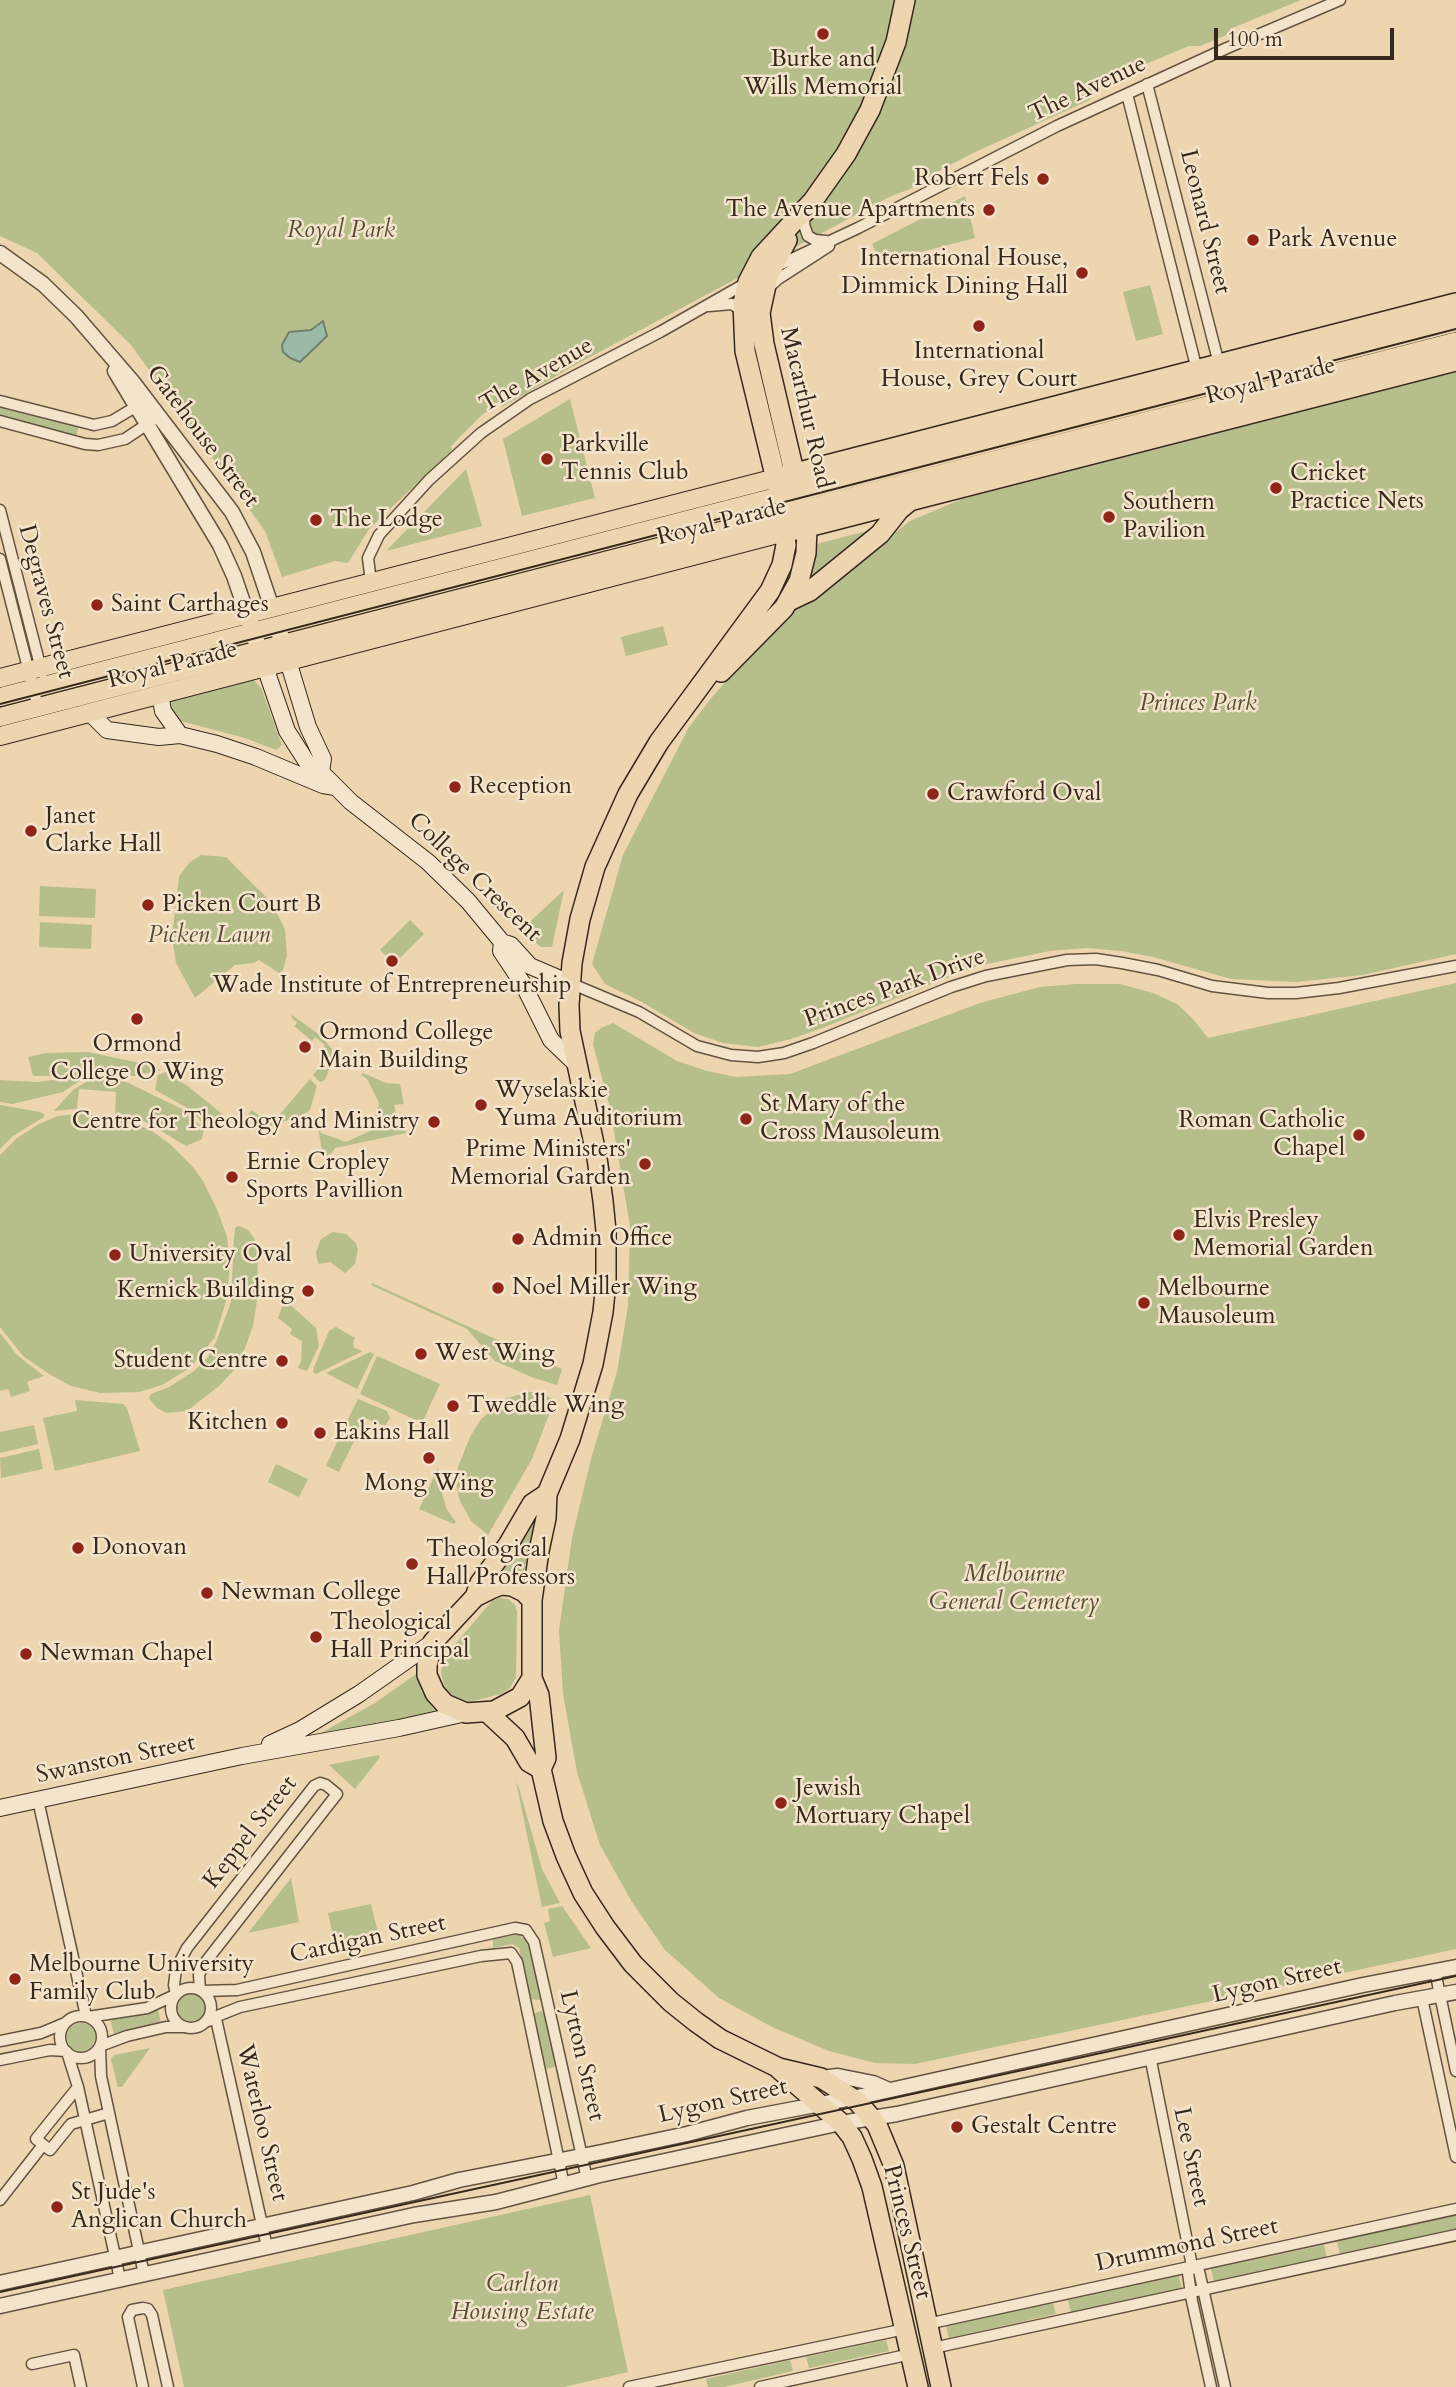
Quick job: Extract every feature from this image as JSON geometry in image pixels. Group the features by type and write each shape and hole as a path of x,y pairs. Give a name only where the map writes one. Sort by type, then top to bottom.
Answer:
{"highway":[{"name":"Macarthur Road","path":"791,503 745,351 742,311 808,207 846,154 870,110 892,53 905,0"},
{"name":"Macarthur Road","path":"791,503 755,289 757,262 770,244 808,207"},
{"name":"Royal Parade","path":"1444,342 1456,303"},
{"path":"742,311 762,336"},
{"name":"Royal Parade","path":"791,503 911,501 1083,447 1245,405 1444,342 1456,322"},
{"name":"Royal Parade","path":"791,503 954,442 1212,381 1444,342"},
{"name":"Royal Parade","path":"1212,381 1245,405"},
{"name":"Royal Parade","path":"1200,417 1212,381"},
{"name":"Royal Parade","path":"791,503 1083,447"},
{"path":"789,601 807,593 880,534 899,510 911,501"},
{"path":"683,708 754,640 789,601 803,566 808,538 791,503"},
{"path":"779,2068 728,2043 671,2002 633,1964 583,1893 553,1821 541,1769 546,1758 539,1695 532,1678 532,1600 547,1518 547,1494 564,1457 589,1379 597,1348 606,1282 603,1201 570,1022 570,983 580,919 608,834 647,760 774,585 784,558 791,503"},
{"path":"475,1597 480,1583 508,1545 532,1504 547,1494"},
{"path":"532,1600 524,1592 508,1585 493,1588 475,1597 433,1642 427,1665 427,1675 432,1688 445,1704 466,1713 487,1712 517,1699 532,1678"},
{"path":"487,1712 515,1738 529,1762 541,1769"},
{"name":"Princes Street","path":"779,2068 821,2078 852,2097 872,2118 882,2134 894,2166 941,2387"},
{"name":"Princes Street","path":"779,2068 841,2123 852,2137 867,2169 918,2387"}],"main road":[{"name":"Royal Parade","path":"0,678 371,582 641,522 791,503"},
{"name":"Royal Parade","path":"0,736 265,667 286,652 381,618 791,503"},
{"name":"Royal Parade","path":"0,717 259,650 286,652 373,640 791,503"},
{"name":"Royal Parade","path":"0,697 376,600 641,522"},
{"path":"371,582 381,618 373,640"},
{"name":"College Crescent","path":"272,608 311,736 323,759 321,772"},
{"name":"College Crescent","path":"247,614 289,736 308,764 438,870 502,942 510,945 530,965 570,983"},
{"path":"160,694 163,711 180,735"},
{"name":"College Crescent","path":"90,713 107,730 159,737 180,735 240,751 312,781 335,787"},
{"path":"502,942 501,951 523,984 551,1041 576,1063"},
{"name":"Swanston Street","path":"242,1756 309,1725 433,1642"},
{"name":"Swanston Street","path":"0,1808 242,1756 399,1728 466,1713"}],"street":[{"name":"The Avenue","path":"770,270 1057,126 1227,48 1340,0"},
{"name":"Leonard Street","path":"1147,84 1211,332 1212,381"},
{"name":"Leonard Street","path":"1126,94 1189,338 1212,381"},
{"name":"Leonard Street","path":"1136,128 1157,123"},
{"path":"808,207 804,223 806,234 815,240 828,241"},
{"name":"The Avenue","path":"371,582 368,558 379,535 429,480 466,445 530,399 703,307 778,279 858,228"},
{"name":"Gatehouse Street","path":"0,253 57,297 97,340 141,403 158,416 235,516 253,552 272,608"},
{"path":"703,307 729,304 742,311"},
{"name":"Leonard Street","path":"1189,338 1211,332"},
{"path":"0,401 94,425 106,423 141,403"},
{"name":"Gatehouse Street","path":"141,403 147,426 220,545 247,614"},
{"path":"0,421 99,445 125,439 158,416"},
{"path":"80,442 84,424"},
{"name":"Degraves Street","path":"0,510 44,706"},
{"name":"Degraves Street","path":"0,559 35,669"},
{"name":"Princes Park Drive","path":"570,983 639,1012 697,1046 732,1055 758,1057 793,1049 986,976 1067,960 1096,959 1122,963 1158,970 1212,986 1279,993 1339,988 1456,966"},
{"name":"Keppel Street","path":"176,1995 175,1976 181,1957 314,1786 320,1783 326,1785 337,1794 204,1964 199,1975 202,1990"},
{"path":"38,1800 87,2017 96,2022 101,2031 101,2076 144,2274"},
{"path":"271,1839 289,1854"},
{"name":"Cardigan Street","path":"202,1990 233,1991 518,1928 527,1931 534,1942"},
{"name":"Lytton Street","path":"534,1942 587,2179"},
{"name":"Cardigan Street","path":"206,2021 240,2007 481,1956 511,1953"},
{"name":"Lytton Street","path":"511,1953 516,1960 527,2008 564,2185"},
{"path":"400,1954 404,1973"},
{"name":"Lygon Street","path":"0,2283 414,2193 459,2180 582,2156 1456,1967"},
{"path":"1435,1971 1456,2071"},
{"path":"1417,1974 1456,2157"},
{"path":"301,1975 305,1994"},
{"path":"0,2041 41,2033 73,2018 148,2008 188,1988 202,1990 211,2005 206,2021 196,2027 163,2028 127,2036 100,2046 86,2057 77,2058 66,2052 50,2050 0,2060"},
{"name":"Lygon Street","path":"0,2306 455,2207 496,2202 587,2179 841,2123 1456,1992"},
{"path":"176,1995 171,2005 172,2015 178,2023 187,2027"},
{"path":"527,2008 547,2004"},
{"name":"Waterloo Street","path":"206,2021 216,2019 267,2247"},
{"path":"65,2023 60,2037 78,2087 120,2279"},
{"path":"1145,2035 1150,2056"},
{"name":"Lee Street","path":"1150,2056 1161,2124 1192,2266 1199,2271 1198,2290 1205,2360 1211,2387"},
{"path":"542,2077 563,2072"},
{"path":"821,2078 838,2076 873,2083 889,2090"},
{"path":"78,2087 36,2139 43,2145 50,2150 67,2127 109,2113"},
{"path":"550,2113 572,2108"},
{"path":"0,2200 43,2145"},
{"name":"Drummond Street","path":"927,2324 1456,2209"},
{"name":"Drummond Street","path":"933,2348 1456,2235"},
{"name":"Lee Street","path":"1198,2290 1216,2346 1225,2387"},
{"path":"143,2387 128,2317 132,2310 143,2308 148,2309 152,2315 168,2387"},
{"path":"629,2387 905,2329"},
{"path":"1205,2360 1216,2346"},
{"path":"760,2387 911,2354"},
{"path":"32,2364 74,2356 81,2387"}],"green space":[{"name":"Royal Park","path":"0,0 1301,0 1230,29 1231,33 1200,46 1189,46 1127,72 1094,89 1090,100 973,153 910,189 889,197 575,365 502,407 501,404 483,414 451,446 452,450 369,529 348,563 335,561 282,577 265,531 131,345 37,253 0,236"},
{"path":"965,196 975,238 890,260 877,254 872,244"},
{"path":"1150,285 1163,334 1136,341 1123,292"},
{"name":"Princes Park","path":"1456,371 1456,954 1363,975 1296,982 1231,979 1122,951 1086,948 1050,951 977,966 822,1028 758,1047 723,1043 694,1033 605,984 592,964 623,855 689,727 795,604 815,594 910,521 962,499"},
{"name":"Parkville Tennis Club","path":"570,399 595,498 522,516 503,439"},
{"path":"0,404 79,425 76,438 0,418"},
{"path":"466,469 482,526 386,551"},
{"path":"878,528 805,587 817,544"},
{"path":"663,626 668,645 626,656 621,637"},
{"path":"249,678 261,688 282,745 276,750 245,738 173,719 162,703"},
{"name":"Picken Lawn","path":"201,855 226,857 271,902 285,929 287,955 283,970 279,973 259,960 235,965 195,998 176,963 172,938 179,876 190,862"},
{"path":"40,886 96,889 95,918 39,916"},
{"path":"564,890 552,947 541,947 520,931"},
{"path":"410,920 424,934 394,964 380,950"},
{"path":"40,922 92,925 91,949 39,947"},
{"name":"Melbourne General Cemetery","path":"1456,983 1456,1949 915,2064 875,2063 829,2051 772,2027 719,1998 665,1950 632,1902 600,1845 577,1772 563,1694 559,1630 572,1538 591,1459 617,1372 628,1306 630,1226 610,1108 593,1044 595,1033 613,1023 677,1061 707,1071 736,1077 790,1074 980,1003 1040,987 1120,984 1153,993 1177,1004 1208,1038"},
{"path":"292,1015 321,1036 332,1049 331,1065 325,1080 320,1082 313,1075 328,1057 321,1050 325,1045 315,1037 312,1041 294,1026 297,1023"},
{"path":"88,1052 161,1070 134,1076 33,1076 28,1057 46,1053"},
{"path":"166,1072 227,1118 224,1125 207,1128 191,1110 155,1090 158,1075"},
{"path":"363,1073 386,1083 400,1084 404,1104 394,1105 397,1118 392,1120 395,1130 405,1128 406,1133 335,1148 332,1153 323,1157 318,1127 321,1133 346,1142 372,1130 379,1103 367,1079 361,1075"},
{"path":"84,1078 63,1092 12,1104 0,1102 0,1080 37,1082"},
{"path":"91,1079 122,1080 182,1109 204,1129 202,1139 186,1146 148,1123 128,1115 115,1114 116,1092 79,1089 77,1109 54,1111 73,1090"},
{"path":"310,1079 317,1086 310,1110 306,1113 270,1127 258,1125 246,1117 252,1110 267,1122 274,1121"},
{"path":"0,1105 40,1112 44,1117 13,1136 0,1149"},
{"name":"University Oval","path":"58,1116 110,1116 133,1122 152,1131 171,1145 203,1181 227,1237 230,1261 227,1298 215,1337 190,1368 162,1385 139,1392 100,1393 71,1386 23,1356 0,1327 0,1155 17,1138 39,1124"},
{"path":"238,1226 247,1229 254,1238 258,1252 257,1301 253,1326 245,1348 234,1370 219,1386 187,1411 166,1413 157,1408 149,1398 151,1394 169,1387 194,1371 208,1357 216,1342 231,1302 234,1238 235,1228"},
{"path":"333,1232 346,1234 356,1243 358,1250 355,1264 345,1273 330,1262 319,1264 317,1259 316,1252 321,1239"},
{"path":"372,1283 562,1369 557,1385 495,1361 467,1329 371,1285"},
{"path":"287,1302 316,1328 319,1346 307,1371 298,1368 302,1341 290,1334 292,1329 278,1318 283,1304"},
{"path":"336,1327 355,1338 354,1348 363,1351 316,1374 313,1372 314,1367 329,1331"},
{"path":"0,1333 17,1355 44,1376 27,1382 30,1391 11,1397 8,1389 0,1391"},
{"path":"370,1352 374,1354 357,1389 326,1373"},
{"path":"377,1356 440,1384 422,1423 360,1394"},
{"path":"537,1392 553,1399 550,1412 532,1459 488,1535 471,1521 460,1501 456,1484 458,1467 470,1437 481,1419 507,1398"},
{"path":"358,1399 387,1411 390,1418 385,1426 365,1418 358,1431 345,1425"},
{"path":"75,1400 123,1404 127,1408 140,1451 55,1471 43,1418 77,1411"},
{"path":"34,1425 38,1444 0,1453 0,1432"},
{"path":"342,1431 356,1437 339,1472 326,1466"},
{"path":"39,1449 43,1469 1,1478 0,1458"},
{"path":"276,1464 308,1479 299,1497 268,1482"},
{"path":"438,1468 442,1493 447,1510 456,1522 454,1524 419,1509"},
{"path":"536,1513 523,1577 505,1573 495,1576"},
{"path":"499,1598 508,1599 515,1605 517,1612 516,1677 510,1688 501,1694 469,1702 456,1699 445,1688 441,1673 443,1661 492,1601"},
{"path":"419,1672 421,1691 435,1711 310,1739 375,1703"},
{"path":"378,1755 380,1757 355,1789 329,1765"},
{"path":"516,1782 542,1869 560,1903 542,1907"},
{"path":"291,1878 299,1922 248,1933"},
{"path":"371,1904 380,1941 336,1950 328,1913"},
{"path":"562,1906 591,1948 553,1957 544,1923 550,1921 548,1909"},
{"path":"517,1934 529,1941 542,1996 540,2000 529,1999 519,1948 512,1944 493,1948 493,1939"},
{"path":"191,1994 201,1998 205,2008 201,2018 191,2022 181,2018 177,2008 181,1998"},
{"path":"158,2009 161,2024 114,2034 110,2019"},
{"path":"545,2012 556,2064 546,2069 543,2067 533,2014"},
{"path":"81,2023 91,2027 95,2037 91,2047 81,2051 71,2047 67,2037 71,2027"},
{"path":"150,2048 122,2087 118,2087 111,2059 114,2055"},
{"name":"Carlton Housing Estate","path":"590,2195 628,2372 564,2387 184,2387 163,2290"},
{"path":"1456,2215 1456,2230 1340,2255 1337,2241"},
{"path":"1324,2245 1327,2258 1214,2282 1211,2269"},
{"path":"1179,2276 1182,2290 1071,2313 1068,2300"},
{"path":"1053,2303 1056,2314 949,2338 946,2326"},
{"path":"886,2340 889,2351 809,2368 806,2357"},
{"path":"790,2360 793,2371 724,2387 708,2387 706,2379"}],"shaded area":[{"path":"323,321 327,336 300,362 283,352 282,345 289,332 311,330"}],"tram line":[{"path":"0,704 1456,329"},
{"path":"0,2292 1456,1976"}],"place":[{"name":"Burke and Wills Memorial","path":"823,34"},
{"name":"Robert Fels","path":"1043,179"},
{"name":"The Avenue Apartments","path":"989,210"},
{"name":"Park Avenue","path":"1253,240"},
{"name":"International House, Dimmick Dining Hall","path":"1082,273"},
{"name":"International House, Grey Court","path":"979,326"},
{"name":"Parkville Tennis Club","path":"547,459"},
{"name":"Cricket Practice Nets","path":"1276,488"},
{"name":"Southern Pavilion","path":"1109,517"},
{"name":"The Lodge","path":"316,520"},
{"name":"Saint Carthages","path":"97,605"},
{"name":"Reception","path":"455,787"},
{"name":"Crawford Oval","path":"933,794"},
{"name":"Janet Clarke Hall","path":"31,831"},
{"name":"Picken Court B","path":"148,905"},
{"name":"Wade Institute of Entrepreneurship","path":"392,961"},
{"name":"Ormond College O Wing","path":"137,1019"},
{"name":"Ormond College Main Building","path":"305,1047"},
{"name":"Wyselaskie Yuma Auditorium","path":"481,1105"},
{"name":"St Mary of the Cross Mausoleum","path":"746,1119"},
{"name":"Centre for Theology and Ministry","path":"434,1122"},
{"name":"Roman Catholic Chapel","path":"1359,1135"},
{"name":"Prime Ministers' Memorial Garden","path":"645,1164"},
{"name":"Ernie Cropley Sports Pavillion","path":"232,1177"},
{"name":"Elvis Presley Memorial Garden","path":"1179,1235"},
{"name":"Admin Office","path":"518,1239"},
{"name":"University Oval","path":"115,1255"},
{"name":"Noel Miller Wing","path":"498,1288"},
{"name":"Kernick Building","path":"308,1291"},
{"name":"Melbourne Mausoleum","path":"1144,1303"},
{"name":"West Wing","path":"421,1354"},
{"name":"Student Centre","path":"282,1361"},
{"name":"Tweddle Wing","path":"453,1406"},
{"name":"Kitchen","path":"282,1423"},
{"name":"Eakins Hall","path":"320,1433"},
{"name":"Mong Wing","path":"429,1458"},
{"name":"Donovan","path":"78,1548"},
{"name":"Theological Hall Professors","path":"412,1564"},
{"name":"Newman College","path":"207,1593"},
{"name":"Theological Hall Principal","path":"316,1637"},
{"name":"Newman Chapel","path":"26,1654"},
{"name":"Jewish Mortuary Chapel","path":"781,1803"},
{"name":"Melbourne University Family Club","path":"15,1979"},
{"name":"Gestalt Centre","path":"957,2127"},
{"name":"St Jude's Anglican Church","path":"57,2207"}]}
